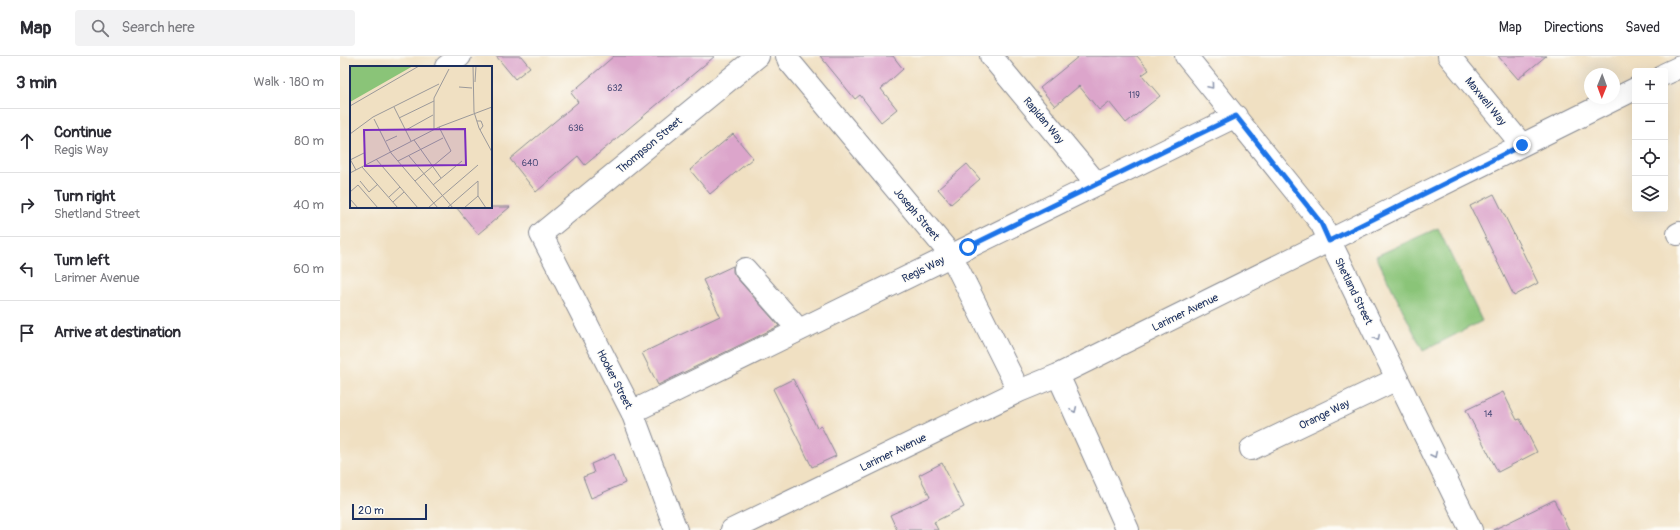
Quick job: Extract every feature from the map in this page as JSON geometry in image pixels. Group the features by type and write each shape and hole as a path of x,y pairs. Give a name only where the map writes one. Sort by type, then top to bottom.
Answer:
{"street":[{"path":"447,66 460,56"},
{"name":"Thompson Street","path":"541,234 758,56"},
{"name":"Joseph Street","path":"787,56 789,61 951,255 1019,391"},
{"name":"Rapidan Way","path":"991,56 1097,184"},
{"name":"Shetland Street","path":"1186,56 1321,223 1471,530"},
{"name":"Maxwell Way","path":"1449,56 1522,145"},
{"path":"1668,73 1680,67"},
{"name":"Larimer Avenue","path":"732,530 759,524 1019,391 1058,375 1632,90"},
{"name":"Regis Way","path":"632,412 1236,116"},
{"name":"Hooker Street","path":"541,234 632,412 676,530"},
{"path":"745,269 799,330"},
{"path":"1058,375 1128,530"},
{"name":"Orange Way","path":"1251,449 1397,379"}],"green space":[{"path":"1438,228 1482,321 1423,351 1376,256"}],"building":[{"path":"496,56 521,56 530,67 515,79"},
{"path":"614,56 715,56 585,165 578,156 536,192 510,159 578,102 571,93"},
{"path":"820,56 893,56 903,69 881,89 897,109 881,122 860,95 855,99"},
{"path":"1079,56 1137,56 1149,70 1142,75 1160,96 1126,123 1109,102 1099,110 1079,86 1055,106 1040,88"},
{"path":"1498,56 1546,56 1518,79"},
{"path":"733,134 753,158 710,194 690,170"},
{"path":"967,164 980,179 951,204 938,189"},
{"path":"1494,194 1538,283 1514,296 1470,206"},
{"path":"510,207 478,234 457,208"},
{"path":"733,266 733,272 736,277 779,326 658,385 642,353 720,316 703,280"},
{"path":"793,379 817,428 821,426 836,456 812,467 773,389"},
{"path":"1503,392 1517,420 1520,419 1537,452 1498,472 1466,410"},
{"path":"614,454 625,483 591,498 583,477 594,473 591,464"},
{"path":"942,463 964,507 934,522 938,530 897,530 890,515 930,497 919,475"},
{"path":"1554,500 1569,530 1493,530"}],"route":[{"path":"968,247 1236,116 1321,223 1329,241 1522,145"}]}
